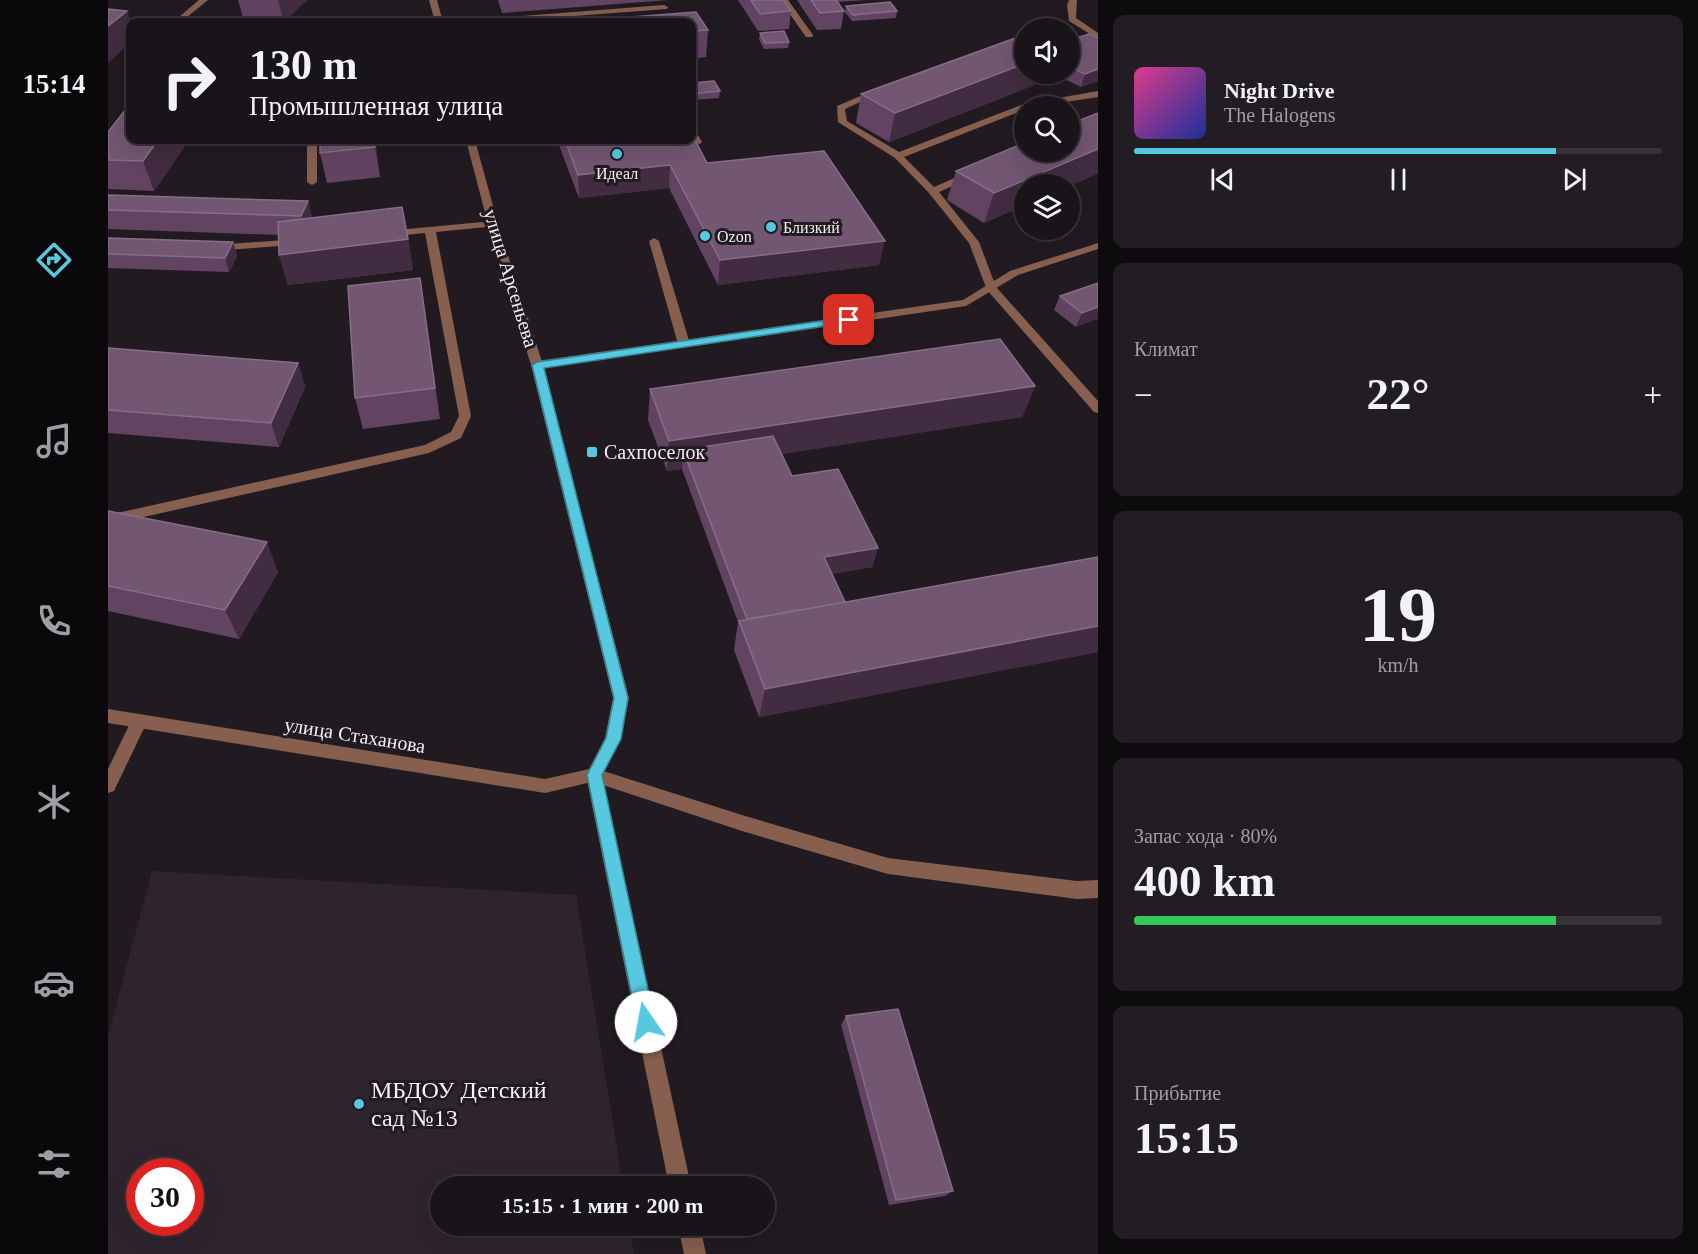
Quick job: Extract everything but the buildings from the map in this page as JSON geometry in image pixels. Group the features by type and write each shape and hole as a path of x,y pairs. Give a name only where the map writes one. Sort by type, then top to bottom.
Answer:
{"street":[{"path":"182,18 204,0"},
{"path":"433,0 438,18"},
{"path":"784,0 809,35"},
{"path":"1073,0 1072,19 1093,37"},
{"path":"522,18 664,7"},
{"path":"886,89 840,108 843,122 898,156 933,191 974,242 991,288 1098,409"},
{"path":"898,156 1027,106 1098,94"},
{"path":"312,144 312,182"},
{"name":"улица Арсеньева","path":"471,144 493,224 537,365 621,698 614,739 594,775"},
{"path":"933,191 984,169"},
{"path":"371,236 493,224"},
{"path":"108,520 429,449 456,435 465,416 430,230"},
{"path":"200,247 223,248 313,241"},
{"path":"654,242 684,344"},
{"path":"537,365 966,303 1024,269 1098,246"},
{"name":"улица Стаханова","path":"108,716 545,786 594,775"},
{"path":"108,786 139,722"},
{"path":"678,1176 594,775 742,823 888,866 1077,890 1098,889"},
{"path":"691,1236 695,1254"}],"shaded area":[{"name":"МБДОУ Детский сад №13","path":"152,871 576,895 621,1176 430,1176 430,1236 631,1236 634,1254 108,1254 108,1036"}],"place":[{"name":"Идеал","path":"617,154"},
{"name":"Близкий","path":"771,227"},
{"name":"Ozon","path":"705,236"},
{"name":"Сахпоселок","path":"592,452"},
{"name":"МБДОУ Детский сад №13","path":"359,1104"}],"route":[{"path":"646,1022 594,775 614,739 621,698 537,365 849,320"}]}
